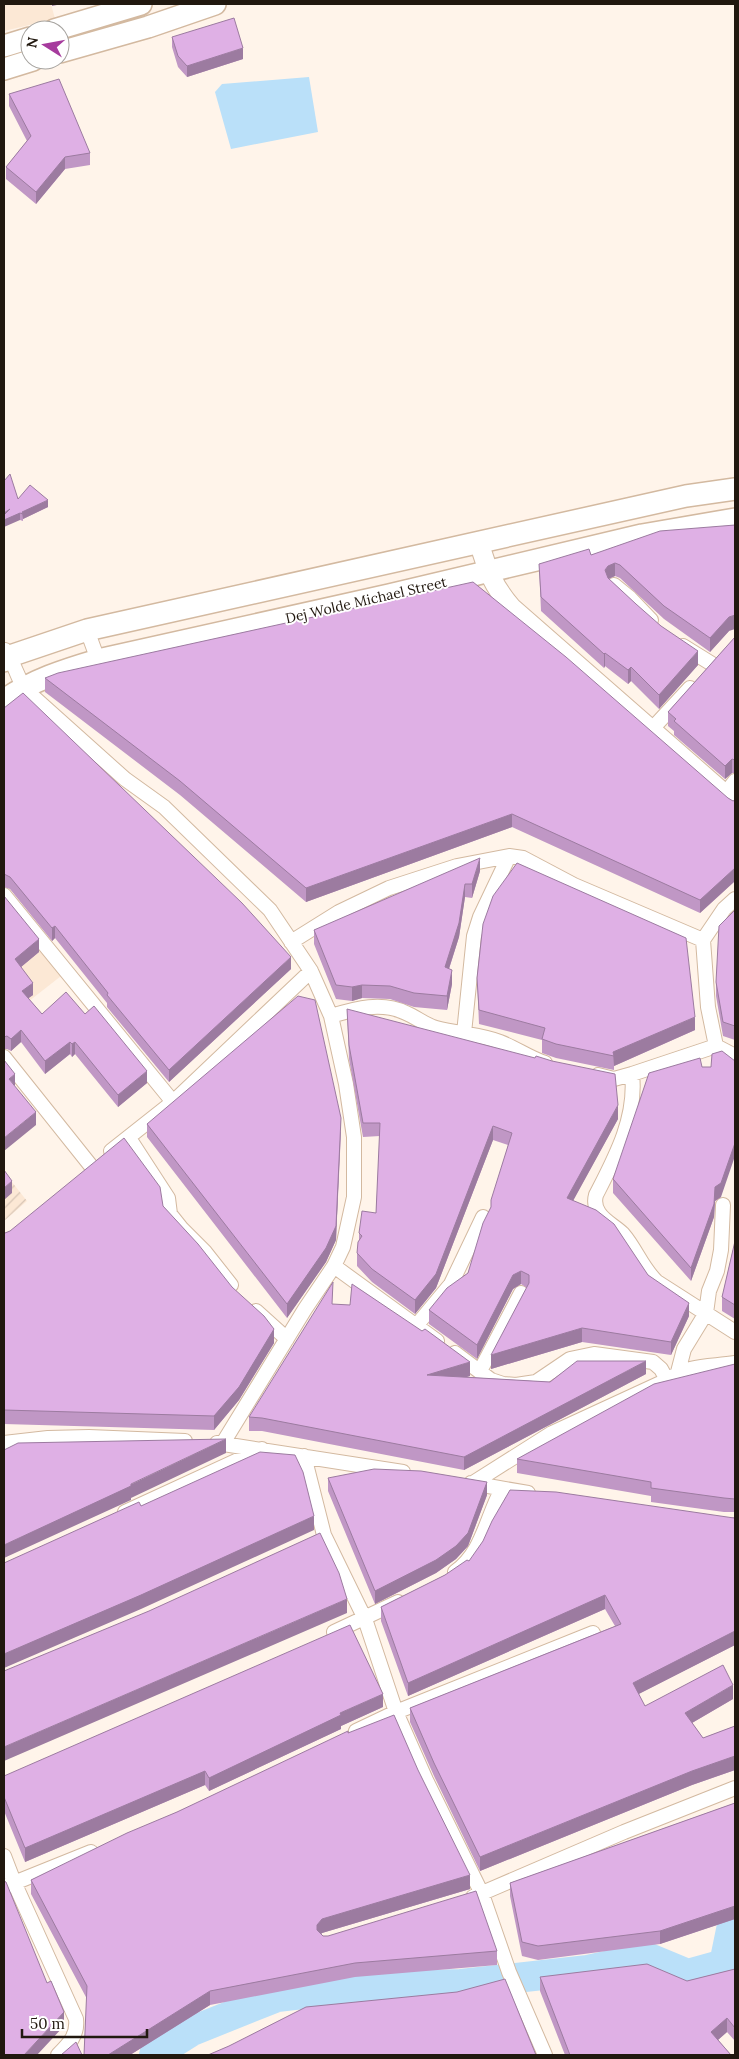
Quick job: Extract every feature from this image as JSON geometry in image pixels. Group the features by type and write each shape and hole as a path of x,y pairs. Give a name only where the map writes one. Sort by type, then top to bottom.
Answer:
{"main road":[{"path":"70,25 141,4"},
{"path":"70,49 148,27 215,4"},
{"path":"4,46 20,41"},
{"path":"4,69 20,64"},
{"path":"6,655 87,630 686,496 735,489"},
{"name":"Dej Wolde Michael Street","path":"4,700 22,688 57,672 98,660 488,573 642,535 733,521"},
{"path":"479,542 488,573 497,590 512,608 652,729 732,793"}],"street":[{"path":"614,585 661,628"},
{"path":"87,630 98,660"},
{"path":"674,638 705,671"},
{"path":"652,729 724,650"},
{"path":"6,655 22,688 126,779 164,807 270,910 311,971 331,1016 346,1084 354,1137 354,1197 343,1247 334,1266 305,1309 223,1443"},
{"path":"291,942 339,912 389,888 457,866 509,856 523,858 574,885 703,940"},
{"path":"464,1033 474,936 480,917 509,856"},
{"path":"4,895 173,1102"},
{"path":"716,1046 708,1007 703,940 724,909 735,899"},
{"path":"4,1057 87,1169 173,1102 311,971"},
{"path":"331,1016 362,1007 390,1008 408,1013 436,1028 483,1036 502,1042 530,1058 562,1068"},
{"path":"586,1073 614,1079 716,1046 735,1056"},
{"path":"632,1074 633,1088 630,1116 614,1160 594,1200 596,1207 605,1221 623,1234 648,1274 656,1282 735,1332"},
{"path":"128,1138 168,1198 170,1214 205,1252 242,1299 287,1339"},
{"path":"672,1376 684,1349 706,1313 709,1291 717,1270 721,1250 723,1206"},
{"path":"416,1326 451,1284 483,1217"},
{"path":"334,1266 491,1380 503,1384 516,1385 536,1382 570,1359 594,1354 653,1362 672,1376"},
{"path":"480,1371 521,1293"},
{"path":"473,1483 552,1433 672,1376 707,1365 735,1363"},
{"path":"4,1443 48,1438 89,1437 223,1443 416,1474"},
{"path":"110,1519 262,1449"},
{"path":"304,1456 319,1537 364,1619 396,1712 426,1780 482,1894 509,1972 545,2055"},
{"path":"454,1480 540,1495"},
{"path":"441,1581 462,1566 475,1551 502,1489"},
{"path":"319,1639 407,1598"},
{"path":"340,1739 396,1712 593,1633"},
{"path":"464,1899 482,1894 624,1832 735,1788"},
{"path":"9,1885 102,1848"},
{"path":"4,1856 9,1885 76,2019 77,2029 74,2036 58,2055"}],"shaded area":[{"path":"4,4 51,4 55,19 20,20 20,27 4,31"},
{"path":"4,904 61,976 24,1005"},
{"path":"4,1172 27,1201 4,1221"}],"water":[{"path":"309,77 318,132 231,149 215,92 222,84"}],"building":[{"path":"234,18 243,48 187,66 178,56 172,37"},
{"path":"59,79 90,153 65,157 36,192 6,167 31,136 9,94"},
{"path":"10,474 18,499 30,485 48,500 22,512 23,514 20,513 4,520 4,515 10,509 4,513 4,481"},
{"path":"735,525 735,615 729,617 710,638 664,606 620,565 615,563 608,566 605,570 608,578 661,626 698,651 659,695 631,667 628,670 604,654 541,597 539,564 589,549 591,555 660,531"},
{"path":"473,582 566,657 728,798 733,801 735,800 735,868 700,900 512,814 306,888 180,781 45,678 58,673"},
{"path":"735,637 735,760 732,759 725,766 674,721 676,719 668,712"},
{"path":"23,693 242,903 291,957 169,1070 107,995 108,993 55,926 52,928 10,877 4,874 4,708"},
{"path":"480,858 472,884 465,884 459,923 445,967 452,970 447,996 414,993 390,986 362,985 352,987 336,985 314,930"},
{"path":"517,863 686,938 695,1017 613,1052 614,1056 556,1044 542,1039 545,1028 479,1010 477,978 483,924 493,896"},
{"path":"4,896 39,939 15,959 33,983 22,991 42,1014 66,992 85,1014 94,1006 147,1071 118,1095 75,1042 72,1044 70,1042 45,1061 21,1030 11,1039 7,1036 4,1037"},
{"path":"735,910 735,1026 723,1022 716,982 719,926"},
{"path":"298,996 315,1000 341,1118 336,1226 326,1248 287,1304 147,1124"},
{"path":"347,1009 535,1058 536,1056 615,1074 618,1105 567,1198 596,1210 614,1224 648,1275 689,1303 671,1342 582,1328 491,1355 529,1283 529,1275 521,1271 513,1275 477,1345 429,1310 447,1288 468,1273 483,1223 491,1207 491,1200 512,1133 493,1126 436,1274 415,1300 372,1269 357,1253 358,1242 362,1236 359,1233 362,1211 376,1213 380,1123 363,1123 349,1045"},
{"path":"722,1051 735,1061 735,1143 721,1183 715,1187 714,1204 691,1268 613,1179 649,1073 700,1058 702,1067 711,1067 712,1054"},
{"path":"4,1060 15,1074 9,1079 36,1112 4,1138"},
{"path":"124,1138 160,1187 163,1206 198,1244 232,1287 264,1316 274,1329 239,1387 214,1416 4,1410 4,1233 10,1231"},
{"path":"4,1170 12,1181 4,1188"},
{"path":"735,1241 735,1305 722,1297"},
{"path":"333,1282 332,1304 350,1305 352,1284 422,1331 425,1329 470,1362 427,1375 550,1382 577,1361 646,1361 464,1457 249,1417"},
{"path":"735,1364 735,1499 651,1488 651,1482 517,1459 654,1384"},
{"path":"226,1439 4,1545 4,1450 18,1443"},
{"path":"260,1452 295,1455 303,1472 314,1516 141,1595 4,1654 4,1563 139,1502 141,1506"},
{"path":"374,1469 421,1471 487,1482 468,1533 456,1546 436,1560 375,1591 328,1478"},
{"path":"510,1490 556,1492 735,1517 735,1631 633,1683 645,1706 723,1665 733,1685 685,1713 703,1738 735,1726 735,1756 692,1771 480,1857 434,1763 410,1708 621,1624 605,1595 408,1683 381,1607 445,1575 467,1560 469,1561 483,1541"},
{"path":"320,1533 339,1573 347,1599 4,1747 4,1671 149,1611"},
{"path":"350,1625 383,1694 340,1713 341,1715 209,1778 205,1771 25,1848 4,1797 4,1776"},
{"path":"394,1715 418,1770 470,1875 322,1919 317,1925 317,1930 323,1936 328,1936 476,1891 497,1951 355,1963 210,1991 108,2055 84,2055 87,1986 31,1880 127,1833 177,1812 348,1731 348,1733"},
{"path":"735,1803 735,1906 660,1931 538,1946 522,1942 510,1883"},
{"path":"4,1881 47,1983 51,1981 64,2012 24,2055 4,2055"},
{"path":"647,1964 687,1981 735,1969 735,2028 727,2018 711,2032 731,2055 570,2055 540,1977"},
{"path":"505,1979 536,2055 208,2055 306,2007 457,1992"},
{"path":"76,2042 82,2055 61,2055"}],"waterway":[{"path":"154,2055 192,2031 277,1997 364,1987 461,1984 588,1970 647,1957 688,1974 724,1964 731,1930 735,1928"}]}
